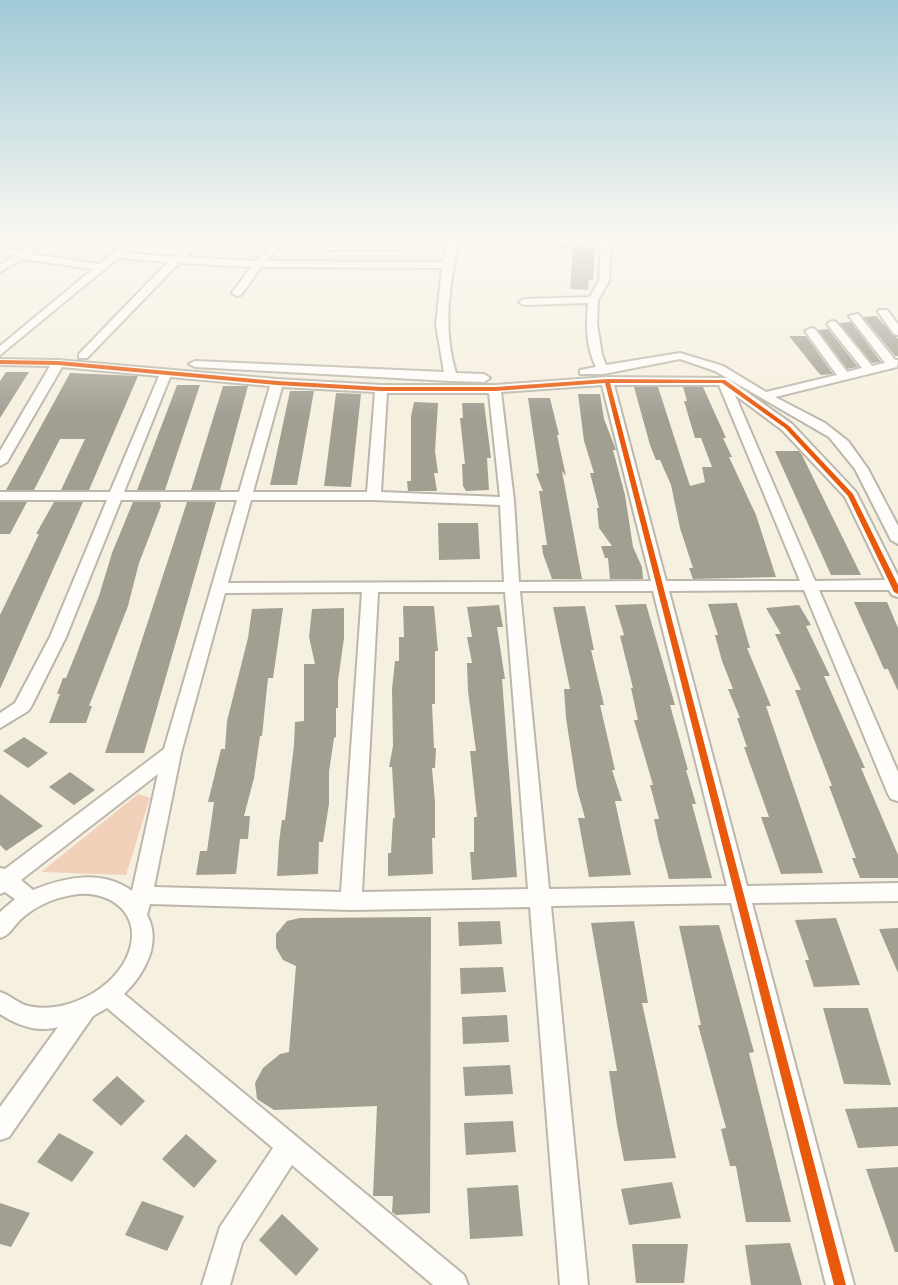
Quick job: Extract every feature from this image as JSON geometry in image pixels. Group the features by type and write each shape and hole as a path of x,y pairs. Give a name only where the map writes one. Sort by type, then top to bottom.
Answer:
{"street":[{"path":"0,353 64,298"},
{"path":"83,356 139,298"},
{"path":"444,298 443,354 451,377"},
{"path":"524,302 593,300 594,342 660,586 840,1285"},
{"path":"883,312 898,332"},
{"path":"764,396 895,364 854,316"},
{"path":"832,324 870,371"},
{"path":"811,331 844,378"},
{"path":"0,353 83,356 313,372 509,379 605,376 723,381 787,426 851,495 895,589 810,586 219,588"},
{"path":"0,362 58,363 277,383 381,389 495,389 605,376 680,356 696,358 721,368 764,396 834,435 855,461 898,540"},
{"path":"0,462 58,363"},
{"path":"0,722 22,707 58,637 166,372"},
{"path":"723,381 898,794"},
{"path":"0,1002 6,1008 28,1017 56,1018 84,1010 109,995 129,975 141,953 144,931 140,903 172,753 277,383"},
{"path":"374,495 381,389"},
{"path":"495,389 507,501 512,587 574,1285"},
{"path":"0,496 374,495 507,501"},
{"path":"351,901 370,587"},
{"path":"31,900 2,880 172,753"},
{"path":"0,929 31,900 55,889 81,885 105,887 140,903 898,892"},
{"path":"109,995 454,1285"},
{"path":"0,1128 84,1010"},
{"path":"216,1285 230,1237 289,1146"}],"shaded area":[{"path":"138,794 150,798 126,875 41,872"}],"building":[{"path":"876,316 898,339 898,356 895,356 863,317"},
{"path":"851,322 881,362 872,363 839,323"},
{"path":"828,329 858,367 847,369 818,330"},
{"path":"789,336 806,336 833,374 821,375"},
{"path":"6,372 29,372 0,418 0,381"},
{"path":"70,373 138,376 89,490 61,490 85,439 60,439 34,490 6,490"},
{"path":"177,385 200,385 165,490 137,490"},
{"path":"223,386 248,386 220,490 191,490"},
{"path":"634,387 658,387 690,486 705,482 702,467 712,467 701,438 695,438 684,401 687,401 683,387 703,387 726,438 723,438 732,457 729,457 756,515 776,577 693,579 689,568 693,568 680,528 671,485 660,460 656,460 650,445"},
{"path":"290,391 314,391 297,485 270,485"},
{"path":"336,393 361,394 351,487 324,486"},
{"path":"578,394 600,394 604,419 616,450 613,450 625,495 633,547 642,567 643,579 610,579 608,558 605,558 601,546 612,546 599,528 597,508 599,508 590,473 594,473 584,441"},
{"path":"528,398 550,398 559,435 557,435 566,476 562,471 582,579 552,579 543,554 542,545 547,545 539,491 543,491 536,474 539,473"},
{"path":"414,402 438,403 435,451 438,473 434,473 437,491 408,491 407,481 411,481 411,416"},
{"path":"462,403 484,403 491,458 487,458 489,490 466,491 463,486 462,464 465,464 460,418 463,418"},
{"path":"775,451 799,451 802,455 861,575 831,575"},
{"path":"0,502 27,502 10,534 0,534"},
{"path":"54,502 83,502 0,689 0,615 39,534 36,534"},
{"path":"133,502 160,502 161,506 139,563 128,606 89,706 92,706 86,723 49,723 60,694 57,694 63,678 66,678 99,596 112,553"},
{"path":"187,502 216,502 144,753 105,753"},
{"path":"438,523 478,523 480,559 439,560"},
{"path":"854,602 887,602 898,628 898,691 888,669 884,669"},
{"path":"737,603 750,648 747,648 771,706 766,706 823,873 781,874 761,817 769,817 744,747 747,747 737,718 740,718 728,689 733,689 722,661 715,635 718,635 708,604"},
{"path":"646,604 675,705 670,705 688,770 686,770 696,804 692,804 712,878 669,879 659,842 654,819 659,819 650,785 653,785 634,720 638,720 631,688 633,688 620,636 624,635 615,605"},
{"path":"499,605 503,627 497,627 505,679 502,679 517,877 472,880 470,852 474,852 474,817 477,817 470,751 476,751 468,691 467,663 472,663 467,637 472,637 467,607"},
{"path":"799,605 811,625 806,626 830,676 824,676 865,768 861,768 898,855 898,878 860,878 852,858 856,858 829,786 832,786 795,690 801,690 775,634 781,634 766,608"},
{"path":"403,606 434,606 438,651 435,651 435,704 432,704 434,748 436,748 435,768 432,768 435,802 435,838 432,838 433,874 388,876 388,853 391,853 393,818 395,818 392,767 389,767 393,746 392,689 395,661 399,661 399,637 404,637"},
{"path":"585,606 594,650 591,650 604,705 600,705 615,770 612,770 622,801 615,801 631,875 589,877 578,818 585,818 577,789 566,718 564,689 570,689 553,607"},
{"path":"283,608 273,678 268,678 262,736 260,736 254,778 244,816 250,816 248,839 240,839 236,874 196,875 200,851 207,851 214,802 208,802 221,749 225,749 227,721 248,638 252,609"},
{"path":"344,608 344,638 338,681 336,737 329,772 329,804 323,842 319,842 318,874 277,876 279,842 282,820 285,820 295,722 304,721 304,664 315,664 309,637 312,609"},
{"path":"24,737 48,753 28,768 3,751"},
{"path":"70,772 95,790 74,805 49,787"},
{"path":"0,794 43,826 6,851 0,845"},
{"path":"431,917 430,1213 396,1215 392,1212 393,1196 373,1196 377,1106 274,1110 257,1099 255,1083 263,1068 280,1054 289,1052 296,966 283,960 276,948 276,934 287,921 300,918"},
{"path":"836,918 860,985 814,987 805,960 809,960 795,920"},
{"path":"500,921 502,944 459,946 458,922"},
{"path":"634,921 648,1003 642,1003 676,1158 624,1161 617,1125 609,1071 617,1071 591,923"},
{"path":"719,925 754,1052 749,1053 791,1222 746,1222 736,1166 730,1166 721,1129 726,1128 698,1025 701,1025 679,926"},
{"path":"898,928 898,973 879,929"},
{"path":"503,967 506,992 461,994 460,968"},
{"path":"823,1008 868,1008 891,1085 844,1084"},
{"path":"507,1015 509,1042 463,1044 462,1017"},
{"path":"510,1065 513,1094 465,1096 463,1067"},
{"path":"117,1076 145,1101 121,1126 92,1100"},
{"path":"898,1107 898,1146 858,1148 845,1109"},
{"path":"513,1121 516,1152 466,1155 464,1123"},
{"path":"59,1133 94,1152 72,1182 37,1162"},
{"path":"186,1134 217,1161 194,1188 162,1159"},
{"path":"898,1167 898,1252 895,1252 866,1169"},
{"path":"672,1182 681,1218 629,1225 621,1189"},
{"path":"518,1185 523,1236 470,1239 467,1188"},
{"path":"142,1201 184,1216 167,1251 125,1235"},
{"path":"0,1203 30,1213 11,1247 0,1244"},
{"path":"282,1214 319,1249 296,1276 259,1240"},
{"path":"790,1243 802,1285 751,1285 745,1245"},
{"path":"632,1244 688,1244 684,1283 636,1283"}],"cycle path":[{"path":"0,362 58,363 277,383 381,389 495,389 607,381 723,381 787,427 851,495 898,592"},
{"path":"607,381 840,1285"}]}
